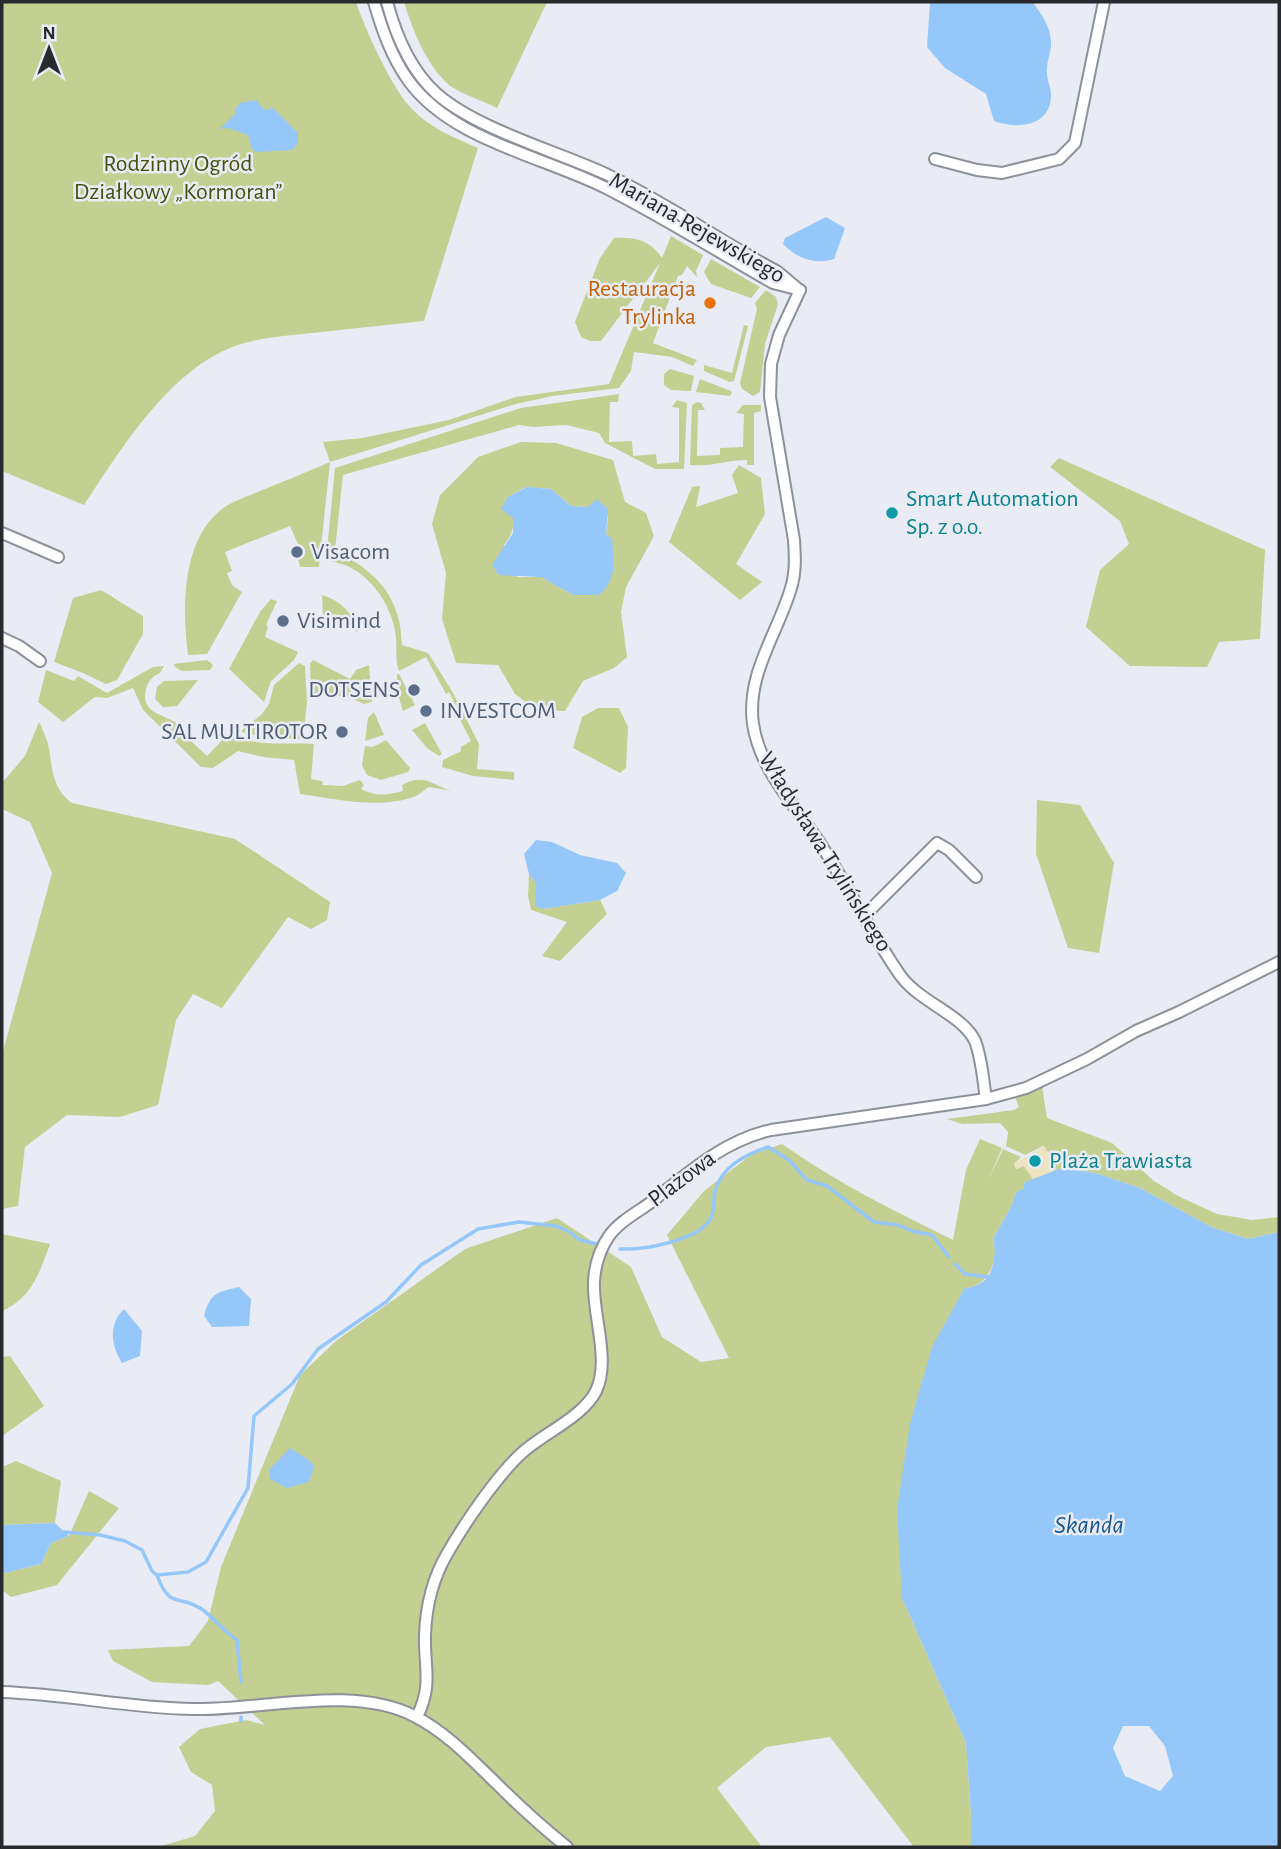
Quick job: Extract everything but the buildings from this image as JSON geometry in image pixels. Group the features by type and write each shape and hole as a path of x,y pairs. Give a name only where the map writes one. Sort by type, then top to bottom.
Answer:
{"street":[{"name":"Mariana Rejewskiego","path":"374,2 391,51 407,79 423,97 455,123 604,187 773,283 800,290"},
{"name":"Mariana Rejewskiego","path":"387,2 401,45 417,71 451,106 498,129 609,175 778,272 800,290"},
{"path":"935,159 977,170 1002,173 1059,159 1075,143 1104,2"},
{"name":"Władysława Trylińskiego","path":"800,290 779,335 771,364 770,397 795,560 792,585 757,672 752,705 753,725 773,775 824,849 901,976 910,987 968,1031 979,1053 986,1099"},
{"path":"2,533 58,557"},
{"path":"2,638 40,661"},
{"path":"864,916 937,843 949,850 976,877"},
{"name":"Plażowa","path":"417,1717 428,1684 425,1633 428,1603 446,1555 507,1468 523,1452 582,1408 597,1389 600,1342 595,1271 603,1247 620,1225 707,1158 740,1140 771,1130 986,1099 1026,1088 1279,962"},
{"path":"2,1692 191,1709 308,1702 386,1705 417,1717 461,1749 543,1828 567,1847"}],"green space":[{"name":"Rodzinny Ogród Działkowy „Kormoran”","path":"2,2 356,2 380,58 404,100 419,116 435,127 478,148 424,321 265,338 238,345 214,356 191,371 150,412 114,459 84,505 2,471"},
{"path":"404,2 547,2 497,108 458,91 440,76 421,46"},
{"path":"671,236 703,255 696,271 697,277 687,266 682,275 678,276 653,343 697,360 693,366 672,357 634,352 631,371 619,388 552,396 516,404 330,462 323,442 362,438 449,420 516,397 609,384 660,263 601,341 590,341 581,337 575,322 600,258 614,238 629,238 647,243 662,258"},
{"path":"711,259 760,287 751,298 711,284 704,272"},
{"path":"766,290 776,297 778,304 765,344 760,392 753,396 742,389 740,383 757,309 755,303"},
{"path":"744,325 748,326 734,381 730,382 704,371 704,365 732,373"},
{"path":"670,369 694,376 691,391 671,390 664,385 664,374"},
{"path":"700,379 732,393 730,396 696,392"},
{"path":"619,394 618,402 610,402 609,442 632,441 633,456 656,454 657,464 679,462 679,408 672,407 677,400 687,403 684,469 655,469 605,443 599,433 567,425 519,425 343,475 335,550 356,562 382,585 399,620 402,645 428,653 452,691 479,744 477,769 514,772 514,780 473,776 442,767 443,760 461,751 461,747 471,741 449,692 446,694 426,657 399,671 395,628 382,598 361,575 347,566 326,560 335,468 521,408"},
{"path":"701,403 705,410 698,410 697,456 720,455 720,448 743,447 744,414 736,413 743,405 761,405 761,411 754,413 754,465 747,465 747,460 690,465 692,405"},
{"path":"521,442 556,443 613,460 625,502 646,513 654,536 626,587 621,612 627,657 614,668 583,681 565,711 536,710 515,694 498,665 456,663 442,619 446,573 432,524 440,495 478,457","holes":["526,487 551,489 571,506 588,507 608,516 606,534 612,540 573,595 541,577 517,577 504,545 513,527 508,497"]},
{"path":"1059,458 1265,550 1260,639 1219,642 1207,667 1130,666 1086,627 1100,570 1129,544 1120,521 1050,467"},
{"path":"330,462 319,567 300,567 298,559 303,556 290,526 225,552 232,571 227,573 232,585 242,592 207,654 188,655 185,616 188,574 200,535 211,519 234,502"},
{"path":"739,465 761,478 765,514 736,564 762,582 740,600 669,542 692,487 700,486 696,507 738,493 732,475"},
{"path":"101,590 143,616 143,634 117,680 106,684 54,662 73,598"},
{"path":"322,595 346,609 358,632 323,614"},
{"path":"271,599 277,601 266,625 268,627 265,637 298,652 294,660 271,681 264,702 229,669 260,612"},
{"path":"207,660 213,665 210,670 182,671 174,664"},
{"path":"313,660 350,679 356,670 369,665 372,702 364,704 348,697 311,693 310,664"},
{"path":"299,663 305,666 307,702 303,739 264,738 242,732 269,704 274,685"},
{"path":"164,666 148,684 145,698 147,704 150,709 178,724 181,727 179,730 207,756 230,732 238,737 259,742 314,744 311,779 322,781 323,785 343,786 360,780 364,785 361,789 372,793 392,794 403,791 402,785 421,780 451,791 429,787 416,796 402,800 373,803 300,794 294,760 238,751 213,768 201,767 143,710 133,688 107,698 95,697 63,722 38,702 46,670 74,681 78,676 107,693 153,667"},
{"path":"397,674 415,705 403,711 397,692"},
{"path":"198,680 177,706 163,707 155,699 157,687 164,681"},
{"path":"598,708 619,708 628,727 626,768 620,773 573,748 582,717"},
{"path":"374,712 384,735 365,741 368,718"},
{"path":"39,722 48,745 57,785 72,803 235,839 330,902 327,920 311,929 288,917 222,1008 193,994 176,1020 158,1105 120,1117 67,1115 25,1147 18,1206 2,1209 2,1055 52,873 30,822 2,809 2,783 25,756"},
{"path":"425,723 442,754 439,756 427,748 412,730"},
{"path":"386,740 410,768 408,772 381,780 367,775 362,765 365,746 373,747"},
{"path":"1037,800 1080,805 1114,863 1099,953 1068,948 1036,854"},
{"path":"529,874 536,883 543,909 600,900 607,914 560,961 542,956 567,922 531,910 528,896"},
{"path":"1042,1086 1047,1118 1112,1143 1154,1181 1178,1196 1217,1214 1252,1220 1279,1217 1279,1232 1248,1239 1211,1227 1140,1188 1095,1173 1062,1168 1053,1172 1050,1152 1043,1146 1025,1155 1006,1146 1008,1132 1000,1123 962,1124 947,1119 1014,1110 1019,1107 1015,1097"},
{"path":"980,1139 1002,1148 988,1181 1003,1149 1021,1157 1014,1164 1017,1169 1024,1166 1033,1179 1025,1182 1023,1189 1016,1192 1012,1205 993,1239 995,1254 991,1270 981,1282 967,1288 902,1598 966,1743 971,1847 914,1847 830,1737 766,1747 717,1788 762,1847 158,1847 195,1836 215,1811 212,1785 191,1772 179,1747 200,1729 246,1720 265,1725 218,1681 209,1685 152,1682 113,1661 108,1650 189,1646 208,1621 221,1567 300,1375 337,1340 465,1249 557,1218 631,1267 662,1337 701,1362 729,1358 667,1235 704,1191 752,1154 782,1144 844,1183 953,1240 966,1170"},
{"path":"2,1234 50,1244 34,1283 21,1299 2,1311"},
{"path":"10,1356 44,1406 2,1436 2,1357"},
{"path":"16,1461 61,1481 55,1523 2,1525 2,1467"},
{"path":"89,1491 119,1508 57,1585 11,1597 2,1590 2,1572 41,1564 51,1543 69,1536"}],"sand":[{"name":"Plaża Trawiasta","path":"1044,1146 1050,1151 1053,1172 1033,1179 1024,1166 1016,1169 1014,1164"}],"water":[{"path":"930,2 1033,2 1046,22 1051,40 1047,70 1050,105 1039,119 1023,125 994,121 986,94 945,68 927,47"},
{"path":"256,100 265,110 273,108 298,133 298,143 292,150 256,152 252,149 248,135 228,128 220,129 235,114 240,103"},
{"path":"826,217 845,228 834,259 806,259 783,244 785,238"},
{"path":"527,487 551,489 571,506 588,507 597,499 608,509 606,534 612,539 613,570 609,583 599,595 573,595 541,577 499,575 492,565 513,533 513,518 501,509 508,497"},
{"path":"536,840 552,842 580,855 617,863 626,873 617,891 600,900 543,909 535,906 536,883 529,874 524,854"},
{"name":"Skanda","path":"1062,1168 1095,1173 1140,1188 1211,1227 1248,1239 1279,1232 1279,1847 971,1847 966,1743 902,1598 897,1510 910,1424 932,1347 964,1289 979,1284 989,1275 994,1260 993,1239 1012,1205 1016,1192 1023,1189 1025,1182","holes":["1123,1726 1149,1726 1165,1746 1173,1776 1160,1791 1125,1776 1113,1748"]},
{"path":"239,1287 251,1299 249,1326 212,1327 204,1316 209,1302 220,1292"},
{"path":"124,1309 142,1331 140,1356 122,1363 115,1350 113,1328"},
{"path":"290,1448 314,1466 309,1482 287,1488 270,1479 270,1469"},
{"path":"55,1523 69,1536 51,1543 41,1564 2,1572 2,1525"}],"waterway":[{"path":"620,1249 656,1246 695,1233 711,1218 715,1191 723,1175 743,1158 768,1147 789,1160 807,1180 827,1186 874,1222 898,1225 932,1235 949,1257"},
{"path":"64,1532 100,1535 125,1541 142,1550 152,1571 157,1575 188,1572 206,1562 248,1488 254,1416 292,1384 318,1349 386,1302 421,1265 478,1229 519,1222 556,1226 580,1240 601,1245"},
{"path":"955,1264 965,1274 988,1277"},
{"path":"157,1575 166,1593 176,1600 188,1602 203,1610 237,1640 241,1682"}],"place":[{"name":"Restauracja Trylinka","path":"710,303"},
{"name":"Smart Automation Sp. z o.o.","path":"892,513"},
{"name":"Visacom","path":"297,552"},
{"name":"Visimind","path":"283,621"},
{"name":"DOTSENS","path":"414,690"},
{"name":"INVESTCOM","path":"426,711"},
{"name":"SAL MULTIROTOR","path":"342,732"},
{"name":"Plaża Trawiasta","path":"1035,1161"}]}
